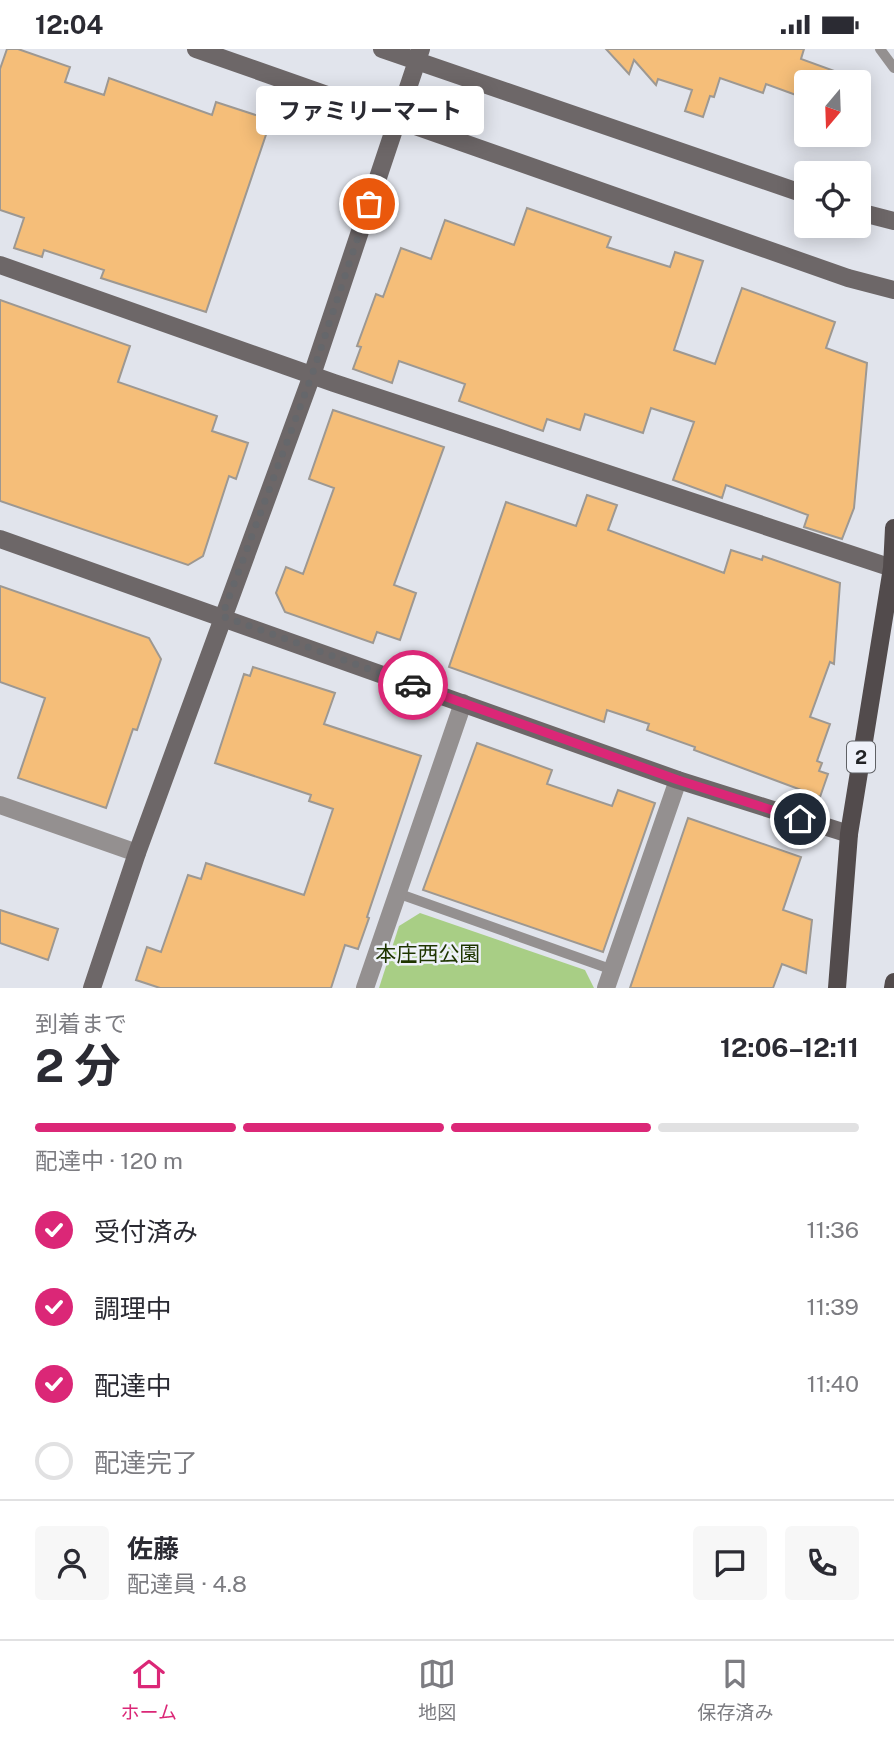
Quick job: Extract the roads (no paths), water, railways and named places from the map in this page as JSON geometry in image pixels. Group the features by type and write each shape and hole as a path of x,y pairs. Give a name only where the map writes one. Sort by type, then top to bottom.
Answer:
{"main road":[{"name":"2","path":"837,988 849,835 892,568 894,527"},
{"path":"893,988 894,982"}],"street":[{"path":"196,49 848,278 894,290"},
{"path":"382,49 419,55 794,190"},
{"path":"92,988 222,616 312,375 419,55"},
{"path":"871,215 894,221"},
{"path":"0,265 312,375 892,568"},
{"path":"0,539 678,780 849,835"},
{"path":"365,988 463,703"},
{"path":"606,988 678,780"},
{"path":"0,805 137,853"}],"lane":[{"path":"880,49 894,68"},
{"path":"397,893 612,969"}],"place":[{"name":"ファミリーマート","path":"369,204"}],"park label":[{"name":"本庄西公園","path":"428,953"}]}
